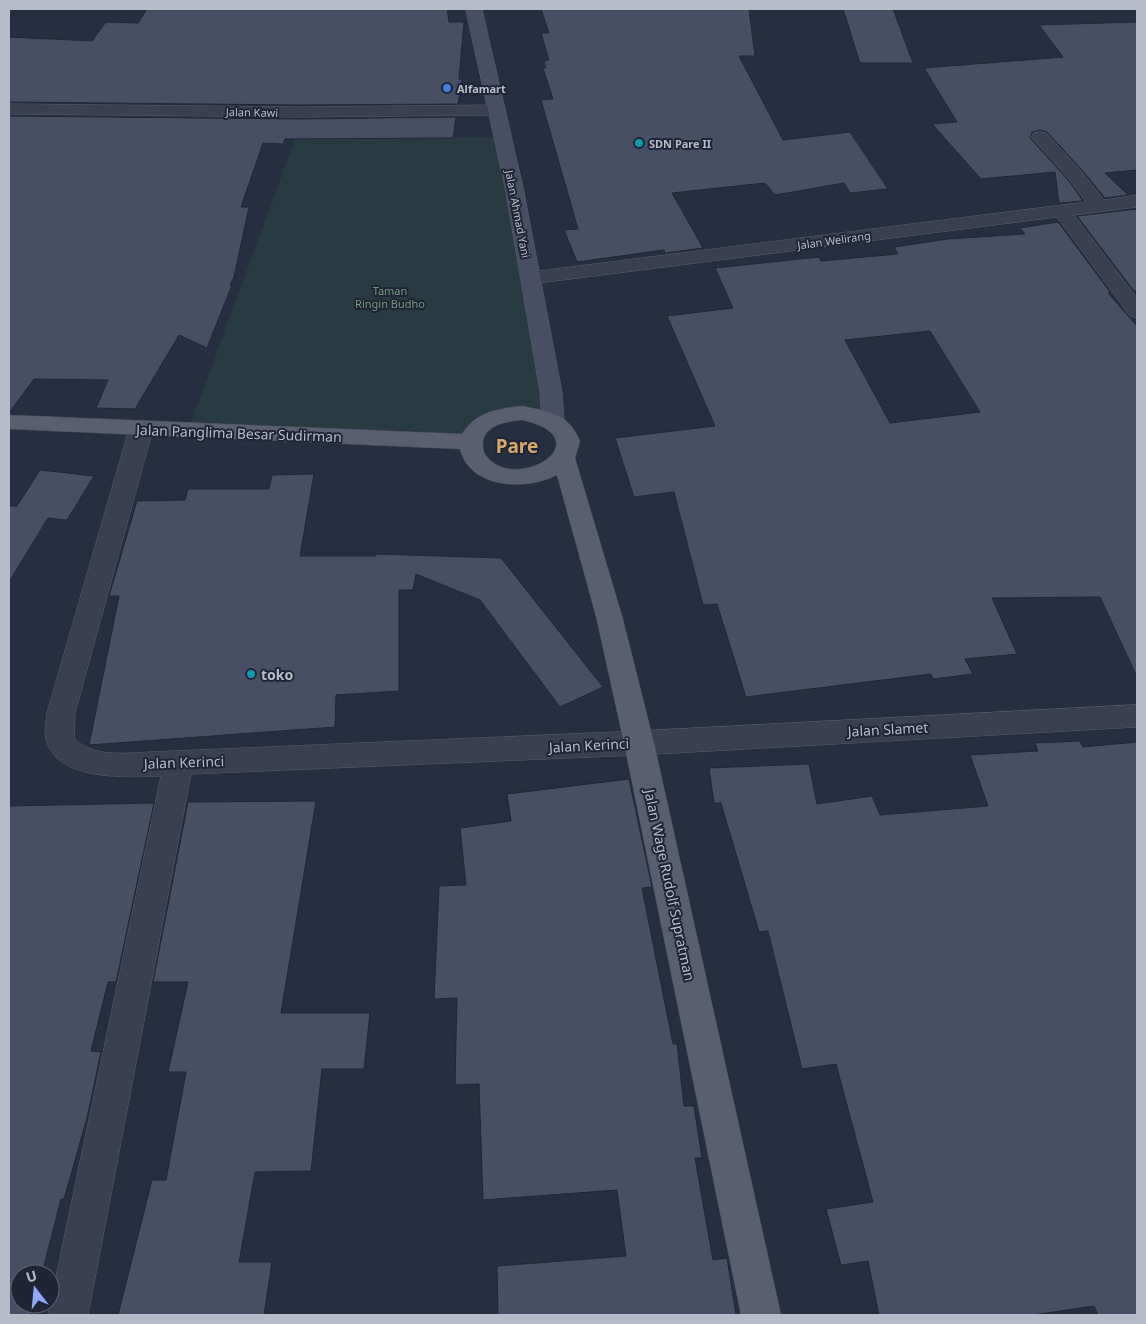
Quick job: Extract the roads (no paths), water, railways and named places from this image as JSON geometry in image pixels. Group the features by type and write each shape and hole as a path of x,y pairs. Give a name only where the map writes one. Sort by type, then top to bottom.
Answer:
{"main road":[{"name":"Jalan Ahmad Yani","path":"474,9 514,187 551,392 553,420"},
{"path":"523,413 539,415 553,420 563,428 569,439 569,448 564,458 555,467 528,477 512,477 496,474 480,465 470,452 470,442 474,433 481,425 507,414 523,413"},
{"name":"Jalan Panglima Besar Sudirman","path":"9,422 470,442"},
{"name":"Jalan Wage Rudolf Supratman","path":"564,458 609,616 639,743 761,1315"}],"street":[{"name":"Jalan Kawi","path":"9,109 298,112 496,110"},
{"path":"1040,137 1076,176 1099,206"},
{"name":"Jalan Welirang","path":"530,278 1137,201"},
{"path":"1061,210 1137,312"},
{"name":"Jalan Kerinci","path":"141,429 62,712 59,733 63,746 73,756 84,761 119,764 178,764 639,743"},
{"name":"Jalan Slamet","path":"639,743 1137,716"},
{"path":"68,1315 178,764"}],"place":[{"name":"Alfamart","path":"447,88"},
{"name":"SDN Pare II","path":"639,143"},
{"name":"toko","path":"251,674"}],"district":[{"name":"Pare","path":"517,446"}],"park label":[{"name":"Taman Ringin Budho","path":"390,296"}]}
